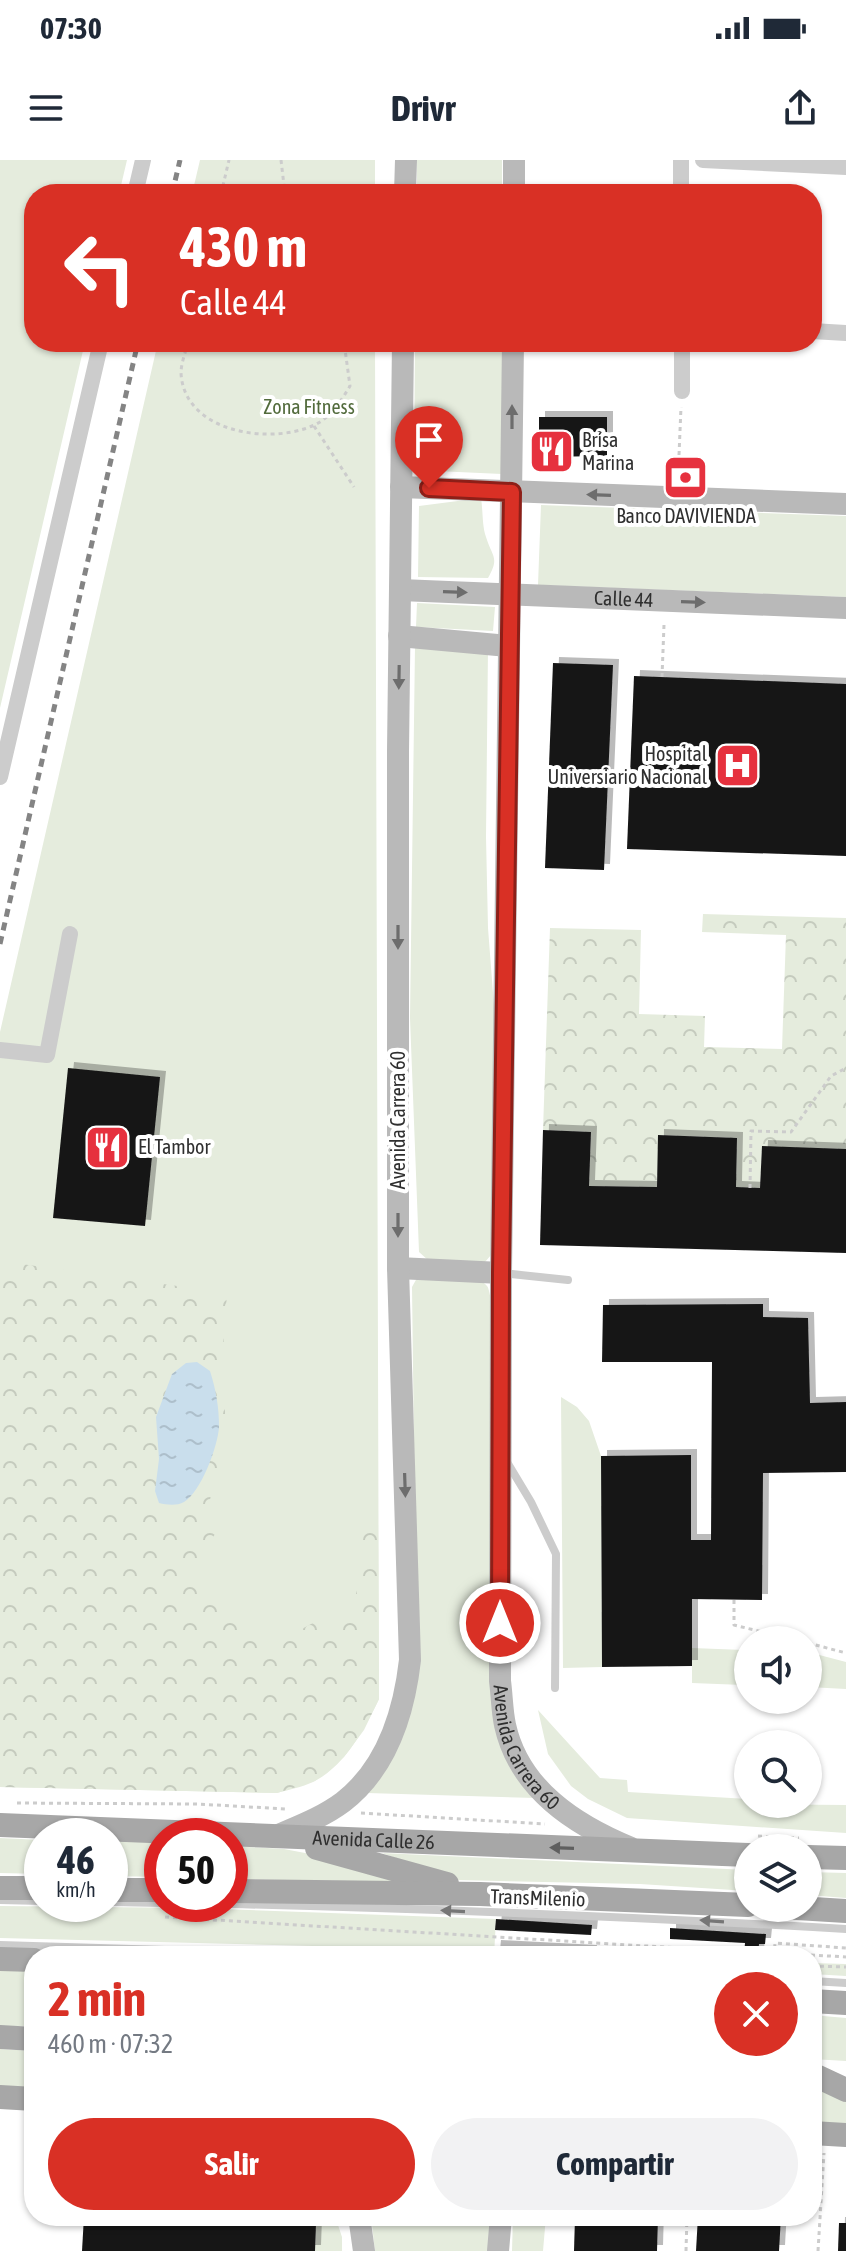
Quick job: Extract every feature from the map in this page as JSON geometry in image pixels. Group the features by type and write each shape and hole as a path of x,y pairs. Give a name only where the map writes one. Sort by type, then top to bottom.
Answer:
{"main road":[{"path":"405,184 406,160"},
{"path":"514,160 522,184"},
{"name":"Avenida Carrera 60","path":"276,1836 329,1812 345,1801 367,1778 384,1753 406,1698 410,1660 398,1268 403,352"},
{"name":"Avenida Carrera 60","path":"513,352 499,1448 500,1681 505,1725 522,1768 545,1797 603,1837 639,1851"},
{"path":"401,487 846,504"},
{"name":"Calle 44","path":"400,590 846,608"},
{"path":"399,636 508,646"},
{"path":"398,1268 501,1273"},
{"name":"Avenida Calle 26","path":"0,1825 734,1854"},
{"path":"276,1836 480,1894"},
{"path":"822,1857 846,1858"},
{"path":"0,1888 24,1895"},
{"path":"248,1891 480,1894 734,1904"},
{"path":"822,1910 846,1911"},
{"path":"0,1959 24,1960"},
{"path":"822,2002 846,2003"},
{"path":"0,2037 24,2038"},
{"path":"822,2072 846,2072"},
{"path":"822,2077 846,2090"},
{"path":"0,2097 24,2098"},
{"path":"360,2226 364,2251"},
{"path":"498,2251 500,2226"}],"street":[{"path":"137,184 143,160"},
{"path":"681,160 681,184"},
{"path":"703,160 846,167"},
{"path":"822,332 846,333"},
{"path":"1,770 99,352"},
{"path":"682,352 682,391"},
{"path":"0,1050 47,1055 70,934"}],"lane":[{"path":"501,1273 568,1280"},
{"path":"499,1448 531,1502 556,1554 555,1688"},
{"path":"0,1900 24,1901"},
{"name":"TransMilenio","path":"248,1904 690,1919 846,1929"},
{"path":"0,1945 33,1946"},
{"path":"822,1982 846,1983"}],"path":[{"path":"223,184 229,160"},
{"path":"281,160 284,184"},
{"path":"186,352 181,372 189,397 206,418 229,428 256,433 285,432 314,426 336,408 350,386 348,352"},
{"path":"678,482 682,391"},
{"path":"314,426 354,487"},
{"path":"662,677 664,625"},
{"path":"750,1188 751,1131 791,1132 831,1076 846,1068"},
{"path":"734,1600 734,1625 738,1626"},
{"path":"822,1647 846,1653"},
{"path":"15,1803 197,1804 585,1826"},
{"path":"248,1921 647,1946"},
{"path":"775,1946 775,1943 786,1943 846,1948"},
{"path":"822,1956 846,1957"},
{"path":"822,1966 846,1967"},
{"path":"822,2204 828,2134"},
{"path":"686,2251 687,2226"},
{"path":"818,2251 820,2226"}],"green space":[{"path":"0,160 127,160 121,184 24,184 24,352 83,352 0,708"},
{"path":"200,160 375,160 375,184 194,184"},
{"path":"417,160 502,160 502,184 417,184"},
{"name":"Zona Fitness","path":"156,352 375,352 379,1699 344,1757 313,1782 277,1793 0,1787 0,1032"},
{"path":"415,352 502,352 502,474 414,470"},
{"path":"481,498 485,533 494,557 488,578 418,577 419,506"},
{"path":"541,505 846,516 846,597 538,585"},
{"path":"417,603 495,607 493,631 416,627"},
{"path":"415,647 488,648 486,837 488,928 495,1019 491,1255 485,1262 429,1261 419,1252 410,1018"},
{"path":"703,914 846,918 846,1149 762,1147 760,1188 736,1187 737,1138 659,1135 657,1187 589,1186 591,1132 543,1130 550,928 641,930 639,1014 705,1016 704,1047 782,1049 786,935 702,932"},
{"path":"0,1261 227,1293 222,1366 226,1427 206,1518 215,1534 199,1563 214,1603 241,1610 262,1650 283,1645 298,1631 313,1623 333,1627 345,1621 355,1600 361,1536 366,1527 378,1518 379,1699 364,1730 344,1757 315,1781 277,1793 0,1787"},
{"path":"417,1278 475,1280 487,1286 491,1299 490,1676 536,1798 367,1793 417,1680 412,1287"},
{"path":"561,1397 577,1407 589,1421 601,1456 602,1667 563,1668"},
{"path":"692,1648 734,1650 734,1685 692,1683"},
{"path":"822,1656 846,1662 846,1689 822,1688"},
{"path":"538,1710 600,1778 627,1780 628,1792 734,1798 734,1818 822,1818 822,1805 846,1805 846,1833 627,1818 588,1799 571,1786 548,1754"},
{"path":"0,1838 24,1839 24,1874 0,1873"},
{"path":"128,1841 144,1842 144,1877 128,1876"},
{"path":"248,1847 284,1849 342,1860 396,1882 248,1879"},
{"path":"382,1853 734,1869 734,1890 640,1884 456,1880"},
{"path":"822,1872 846,1873 846,1898 822,1896"},
{"path":"0,1906 24,1906 24,1922 128,1922 128,1907 144,1907 144,1922 248,1922 248,1910 496,1919 495,1946 314,1946 0,1938"},
{"path":"822,1963 846,1964 846,1976 822,1975"},
{"path":"0,1967 24,1968 24,2026 0,2026"},
{"path":"822,2016 846,2018 846,2061 822,2060"},
{"path":"0,2049 24,2050 24,2087 0,2086"},
{"path":"822,2088 846,2099 846,2124 822,2123"},
{"path":"316,2226 338,2226 342,2251 315,2251"},
{"path":"372,2226 491,2226 490,2251 375,2251"},
{"path":"513,2226 545,2226 543,2251 512,2251"}],"water":[{"path":"197,1362 210,1371 215,1392 219,1427 216,1445 208,1468 190,1497 178,1504 159,1503 155,1491 159,1459 156,1417 172,1374 186,1363"}],"building":[{"path":"539,417 607,417 607,456 539,457"},
{"path":"553,663 613,665 604,870 545,868"},
{"name":"Hospital Universiario Nacional","path":"634,676 846,684 846,856 627,849"},
{"name":"El Tambor","path":"68,1068 160,1077 145,1226 53,1218"},
{"path":"543,1130 591,1132 589,1186 657,1187 658,1135 737,1138 736,1187 760,1188 762,1146 846,1149 846,1253 540,1245"},
{"path":"763,1304 763,1317 808,1318 810,1403 846,1402 846,1472 763,1473 762,1600 692,1599 692,1666 602,1667 601,1456 691,1455 691,1540 711,1540 712,1362 602,1362 603,1305"},
{"path":"496,1919 592,1925 591,1935 495,1930"},
{"path":"670,1928 766,1934 765,1944 759,1946 670,1939"},
{"path":"839,2223 846,2223 846,2251 838,2251"},
{"path":"83,2226 316,2226 315,2251 82,2251"},
{"path":"575,2226 658,2226 657,2251 574,2251"},
{"path":"697,2226 780,2226 779,2251 696,2251"}],"railway":[{"path":"174,184 180,160"},
{"path":"0,944 136,352"}],"place":[{"name":"Brísa Marina","path":"551,451"},
{"name":"Banco DAVIVIENDA","path":"686,477"},
{"name":"Hospital Universiario Nacional","path":"738,766"},
{"name":"El Tambor","path":"107,1147"}],"route":[{"path":"429,488 512,492 499,1448 500,1623"}]}
